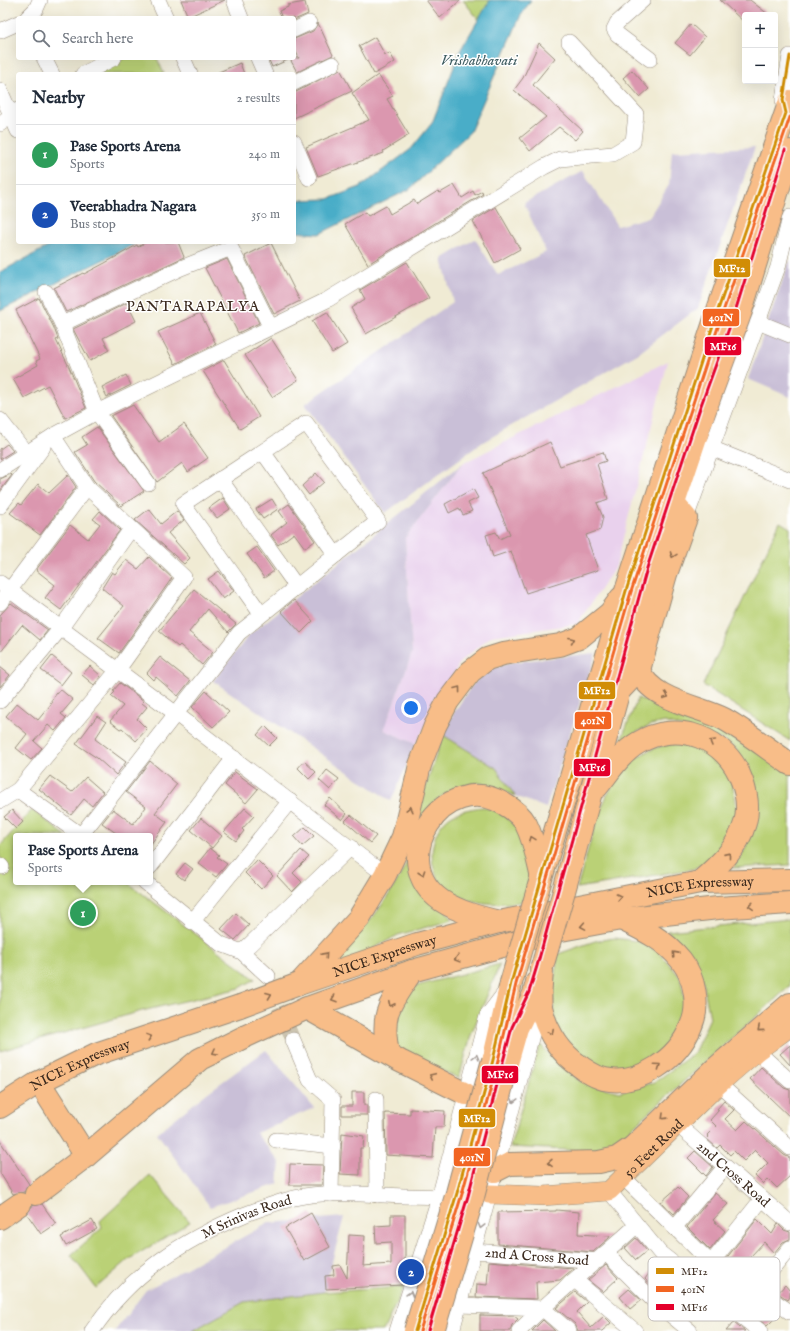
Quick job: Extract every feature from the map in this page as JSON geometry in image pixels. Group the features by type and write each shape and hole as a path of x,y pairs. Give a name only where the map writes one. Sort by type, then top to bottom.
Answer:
{"highway":[{"path":"433,1331 473,1197 500,1061 511,982 539,883 626,591 719,306 788,107"},
{"path":"617,693 639,670 666,574 680,511 702,446 790,151"},
{"path":"415,1331 457,1193 500,1061 534,994 564,891 652,569 680,511"},
{"path":"499,922 466,913 441,900 430,890 423,878 411,840 420,765 435,726 448,701 470,672 487,659 503,654 560,646 579,638 610,613 626,591"},
{"path":"639,670 643,680 658,692 724,719 790,764"},
{"path":"590,795 626,751 639,742 652,737 683,732 702,737 719,746 740,774 746,790 748,806 746,822 735,846 726,858 700,882"},
{"path":"298,984 359,918 385,875 411,840 424,829 440,811 465,797 488,797 497,800 518,813 526,824 533,840 539,883"},
{"name":"NICE Expressway","path":"0,1107 39,1082 96,1054 240,1006 298,984 430,941 499,922 700,882 790,880"},
{"name":"NICE Expressway","path":"0,1218 86,1156 200,1059 307,1008 412,971 561,930 622,919 718,908 790,903"},
{"path":"542,967 541,1007 549,1031 564,1054 586,1071 604,1079 636,1077 653,1070 668,1059 680,1045 692,1026 696,1000 692,984 682,961 653,935 622,919"},
{"path":"388,1053 384,1032 385,1017 391,1003 412,971"},
{"path":"495,1171 509,1164 599,1162 617,1158 633,1147 716,1068 790,1004"},
{"path":"307,1008 466,1094"},
{"path":"39,1082 86,1156"}],"main road":[{"name":"50 Feet Road","path":"609,1191 719,1084 757,1051 790,1028"},
{"path":"489,1194 543,1196 609,1191"}],"street":[{"path":"29,16 36,9 40,0"},
{"path":"158,0 165,16"},
{"path":"234,0 240,16"},
{"path":"643,0 617,23 614,29 617,34 650,59"},
{"path":"296,29 308,23"},
{"path":"0,31 16,24"},
{"path":"0,470 51,438 97,412 270,326 327,300 405,250 560,159 613,154 633,142 636,114 569,42"},
{"path":"788,107 783,100 790,56"},
{"path":"45,60 51,72"},
{"path":"87,72 110,60"},
{"path":"184,60 189,72"},
{"path":"259,60 264,72"},
{"path":"296,82 333,64"},
{"path":"0,90 14,112 0,124"},
{"path":"296,147 309,178"},
{"path":"790,217 784,270 758,322 702,446 790,480"},
{"path":"62,324 181,268 231,248 270,326"},
{"path":"758,259 784,270"},
{"path":"46,292 62,324 97,412 148,483"},
{"path":"758,322 790,335"},
{"path":"0,420 26,453"},
{"path":"83,833 175,713 239,633 378,521 306,423 182,504 259,611"},
{"path":"0,801 18,790 117,671 184,577 87,487 51,438"},
{"path":"0,506 51,438"},
{"path":"263,452 336,555"},
{"path":"220,480 297,587"},
{"path":"0,603 5,587 87,487"},
{"path":"0,701 60,628 131,529"},
{"path":"5,587 175,713 385,875"},
{"path":"153,863 234,758"},
{"path":"18,790 77,833"},
{"path":"192,922 290,801"},
{"path":"242,952 351,848"},
{"path":"149,885 192,922 221,944 242,952 268,976"},
{"path":"397,1331 439,1198 488,1016 511,982"},
{"path":"452,1331 475,1251 533,1031 534,994"},
{"path":"293,1040 310,1080 333,1100 331,1194"},
{"path":"757,1051 790,1081"},
{"path":"719,1084 790,1148"},
{"path":"376,1100 377,1195"},
{"name":"2nd Cross Road","path":"678,1125 790,1223"},
{"path":"276,1140 333,1146"},
{"path":"674,1228 725,1167"},
{"path":"624,1178 705,1257"},
{"path":"609,1191 660,1253 665,1257"},
{"name":"M Srinivas Road","path":"92,1331 110,1308 138,1278 154,1264 187,1241 223,1223 270,1205 320,1194 439,1198 489,1194"},
{"path":"716,1257 762,1199"},
{"path":"519,1331 542,1308 637,1225"},
{"path":"780,1260 790,1248"},
{"name":"2nd A Cross Road","path":"475,1251 602,1257 648,1296"},
{"path":"575,1280 635,1331"},
{"path":"460,1305 542,1308 569,1331"},
{"path":"780,1305 790,1311"},
{"name":"2nd A Cross Road","path":"678,1321 690,1331"},
{"path":"747,1321 760,1331"}],"shaded area":[{"path":"755,147 698,308 639,353 483,442 385,513 305,404 453,302 442,259 475,239 498,275 546,252 524,203 583,171 617,226 649,217 669,185 672,151"},
{"path":"790,259 790,397 748,379"},
{"path":"668,361 616,566 577,624 491,636 460,662 416,744 384,730 412,653 405,538 463,463"},
{"path":"463,463 405,538 412,653 384,730 416,744 391,801 213,681 249,635"},
{"path":"596,653 546,808 515,796 496,768 443,735 453,714 471,687 485,671 513,662"},
{"path":"266,1050 314,1108 256,1133 280,1163 278,1184 210,1207 157,1133 207,1093"},
{"path":"344,1217 324,1292 244,1302 192,1331 115,1331 146,1290 269,1223"}],"green space":[{"path":"463,0 490,0 479,20"},
{"path":"122,60 158,60 163,72 102,72"},
{"path":"780,522 790,528 790,741 703,685"},
{"path":"638,698 746,744 790,772 790,865 733,868 744,851 754,826 748,768 735,748 724,740 665,722 651,725 621,740"},
{"path":"443,735 496,768 515,796 486,784 470,784 448,792 442,796 431,806 416,825 414,821"},
{"path":"672,744 693,747 708,753 721,763 727,772 735,794 736,806 734,829 730,838 713,856 693,869 577,888 597,821 605,799 616,779 631,763 649,751"},
{"path":"482,807 503,813 524,836 532,886 521,902 482,903 473,901 447,889 440,882 436,874 432,855 435,837 439,828 453,815 462,811"},
{"path":"32,810 62,833 13,833 13,885 131,885 255,979 240,988 142,1011 0,1051 0,846"},
{"path":"411,854 452,920 398,935 346,963 334,963 341,952 364,928 381,907"},
{"path":"790,919 790,986 615,1143 588,1151 510,1147 540,1044 558,1064 580,1081 619,1092 655,1082 694,1053 710,1018 702,977 688,953 667,931"},
{"path":"615,938 637,941 659,952 680,977 685,1001 681,1023 674,1038 650,1061 634,1067 604,1069 562,1042 554,1019 553,988 558,954 595,941"},
{"path":"500,964 471,1035 459,1078 397,1051 391,1017 405,989"},
{"path":"150,1175 190,1222 128,1260 96,1288 71,1255 102,1228 100,1221"},
{"path":"404,1287 383,1331 192,1331 244,1302 324,1292"}],"water":[{"name":"Vrishabhavati","path":"490,0 531,0 520,17 470,132 410,189 319,234 296,232 296,200 328,199 360,187 411,149 432,123 461,49"},
{"path":"53,244 135,244 0,311 0,272"}],"building":[{"path":"181,0 225,0 190,16 188,16"},
{"path":"426,0 461,0 440,18"},
{"path":"720,0 750,0 765,12 742,12 742,20"},
{"path":"305,2 308,14 296,19 296,16 281,16 279,11 288,7 288,5"},
{"path":"318,23 333,55 297,72 291,60 296,60 296,58 299,58 296,52 296,38 313,31"},
{"path":"691,24 705,37 690,55 675,43"},
{"path":"375,37 385,55 390,53 395,62 374,74 359,46"},
{"path":"539,43 555,58 533,85 583,131 575,140 559,127 530,151 520,138 546,117 514,90 523,78"},
{"path":"269,60 288,60 272,67"},
{"path":"240,63 243,72 219,72"},
{"path":"340,69 352,91 296,117 296,92"},
{"path":"632,70 649,89 640,97 623,78"},
{"path":"378,75 393,96 387,99 409,135 383,151 384,153 318,176 306,147 369,120 352,93"},
{"path":"454,185 462,198 473,191 475,195 482,191 483,194 368,264 345,224 365,212 368,216 386,206 390,214 414,200 417,204 438,191 440,193"},
{"path":"496,207 520,249 495,263 473,221"},
{"path":"143,244 179,244 184,257 66,312 54,288 83,273 84,274 137,245 138,247"},
{"path":"272,244 300,301 274,314 245,256"},
{"path":"227,259 259,323 238,333 205,268"},
{"path":"407,262 429,298 366,334 351,308 365,299 360,290"},
{"path":"39,298 54,328 58,339 56,340 86,408 65,418 48,385 24,398 13,379 38,365 36,361 40,359 16,310"},
{"path":"127,303 136,321 103,338 109,350 90,361 73,329"},
{"path":"327,312 347,344 332,353 312,321"},
{"path":"200,313 216,344 175,364 158,332"},
{"path":"271,338 298,380 272,397 245,355"},
{"path":"224,360 259,417 240,429 203,371"},
{"path":"126,375 131,385 107,397 102,387"},
{"path":"133,405 159,442 184,424 208,458 188,472 182,463 157,482 111,416"},
{"path":"97,427 144,491 121,506 94,481 75,452 87,445 82,437"},
{"path":"550,442 560,466 603,452 606,461 597,464 608,499 597,503 603,517 600,530 586,535 598,570 526,593 511,551 493,557 486,535 496,532 500,539 510,534 483,473"},
{"path":"7,444 13,451 0,459 0,449"},
{"path":"316,473 324,482 309,495 302,486"},
{"path":"11,474 12,475 0,491 0,479"},
{"path":"68,475 76,487 40,535 10,513 19,503 21,505 38,484 49,493"},
{"path":"473,489 478,498 468,503 472,511 463,515 459,508 449,513 445,504"},
{"path":"223,498 230,509 217,518 209,508"},
{"path":"272,499 278,509 263,519 256,509"},
{"path":"289,504 315,541 305,548 294,533 278,545 271,535 287,522 279,511"},
{"path":"149,509 161,524 177,511 184,520 168,533 190,558 184,564 135,520"},
{"path":"100,511 120,530 61,610 45,598 55,585 36,570 70,525 88,539 100,524 93,519"},
{"path":"257,547 274,571 264,578 247,554"},
{"path":"149,557 172,578 119,653 98,638 124,606 102,588 112,572 115,574 126,560 138,569"},
{"path":"219,571 234,591 223,599 208,579"},
{"path":"194,589 236,624 228,632 208,609 189,632 213,652 202,665 180,645 178,647 159,631"},
{"path":"294,600 313,621 301,633 281,611"},
{"path":"11,603 48,630 40,640 22,625 0,653 0,615"},
{"path":"52,656 71,672 61,685 41,670"},
{"path":"160,657 190,681 178,696 156,677 154,680 147,673"},
{"path":"90,666 101,676 94,685 82,675"},
{"path":"0,667 10,675 0,687"},
{"path":"120,683 144,701 142,703 147,707 137,719 147,729 136,741 122,728 120,729 110,721 123,706 111,696 115,692 113,691"},
{"path":"60,689 73,700 61,714 66,718 55,731 48,725 34,741 42,748 31,760 16,748 27,734 6,716 17,703 38,720 52,703 50,702"},
{"path":"206,691 229,712 213,727 192,707"},
{"path":"97,716 106,722 95,739 126,762 116,775 97,758 76,744"},
{"path":"265,726 277,738 269,746 257,735"},
{"path":"150,761 177,784 155,813 167,822 153,841 153,833 116,833 102,823 113,809 133,824 146,807 126,792"},
{"path":"304,761 316,772 309,779 298,768"},
{"path":"327,770 339,779 330,790 319,780"},
{"path":"235,772 258,789 246,803 225,785"},
{"path":"50,776 72,792 86,777 103,792 92,806 84,799 71,815 39,789"},
{"path":"330,798 347,814 342,820 324,805"},
{"path":"245,808 254,816 242,829 244,831 236,841 224,832"},
{"path":"12,810 23,822 16,829 4,817"},
{"path":"351,815 376,836 370,843 345,821"},
{"path":"201,818 222,836 212,848 191,830"},
{"path":"305,827 314,836 302,846 294,837"},
{"path":"210,848 219,855 217,857 227,864 216,877 198,863"},
{"path":"301,850 309,857 293,873 302,882 292,892 277,876"},
{"path":"257,860 273,876 261,889 245,873"},
{"path":"185,863 193,869 184,880 176,874"},
{"path":"236,913 249,925 235,940 221,929"},
{"path":"790,1045 790,1065 780,1054"},
{"path":"761,1067 784,1088 790,1090 790,1117 750,1079"},
{"path":"352,1092 364,1092 364,1105 367,1105 367,1115 342,1115 342,1106 352,1106"},
{"path":"724,1101 734,1110 725,1119 737,1130 746,1121 784,1155 790,1158 790,1176 777,1188 768,1179 763,1184 755,1176 768,1163 755,1150 744,1161 734,1151 730,1155 720,1145 717,1148 707,1139 709,1137 707,1135 716,1126 710,1120 719,1110 717,1109"},
{"path":"410,1109 445,1111 444,1127 435,1127 433,1158 386,1155 385,1113 410,1114"},
{"path":"342,1133 364,1136 363,1148 360,1148 360,1175 340,1174"},
{"path":"0,1141 29,1184 24,1192 13,1194 0,1173"},
{"path":"695,1151 713,1167 706,1176 688,1158"},
{"path":"290,1164 323,1165 322,1185 289,1185"},
{"path":"678,1187 688,1197 674,1214 661,1202"},
{"path":"715,1193 728,1204 713,1220 725,1231 710,1250 687,1227"},
{"path":"42,1204 56,1224 41,1234 27,1214 32,1206"},
{"path":"556,1210 579,1212 578,1234 610,1236 609,1238 593,1252 498,1244 498,1212"},
{"path":"311,1213 330,1247 304,1261 285,1228"},
{"path":"391,1215 405,1215 405,1263 407,1263 407,1268 402,1285 326,1289 325,1276 334,1275 333,1266 340,1265 347,1278 349,1235 365,1236 363,1266 391,1264 391,1242 376,1243 375,1226 391,1225"},
{"path":"757,1219 772,1234 778,1224 784,1230 790,1232 790,1239 783,1242 774,1253 764,1242 750,1257 727,1257"},
{"path":"92,1220 97,1229 66,1246 61,1237"},
{"path":"636,1238 647,1251 636,1260 625,1248"},
{"path":"489,1261 573,1269 560,1280 536,1282 537,1299 476,1297 477,1284 487,1285"},
{"path":"606,1265 618,1278 603,1292 588,1280"},
{"path":"648,1275 648,1282 645,1279"},
{"path":"785,1285 790,1291 790,1297 788,1300 780,1294 780,1291"},
{"path":"629,1289 641,1300 630,1309 620,1297"},
{"path":"575,1292 587,1302 577,1312 591,1328 604,1316 611,1323 602,1331 578,1331 575,1324 556,1308"},
{"path":"480,1315 514,1316 518,1319 512,1325 510,1331 480,1331"},
{"path":"543,1320 555,1331 532,1331"},
{"path":"761,1321 772,1321 767,1326"},
{"path":"734,1322 745,1331 726,1331"}],"tunnel":[{"path":"271,985 293,1040"}],"transit line":[{"name":"MF12","path":"415,1331 457,1193 493,1060 511,983 626,591 719,307 786,113 783,100 790,56"},
{"name":"401N","path":"420,1331 462,1194 498,1061 516,984 631,592 724,309 790,117"},
{"name":"MF16","path":"428,1330 468,1196 512,1027 529,992 537,966 647,568 700,408 735,312 785,150"}],"place":[{"name":"Pase Sports Arena","path":"83,913"},
{"name":"Veerabhadra Nagara","path":"411,1272"}],"district":[{"name":"PANTARAPALYA","path":"193,306"}]}
